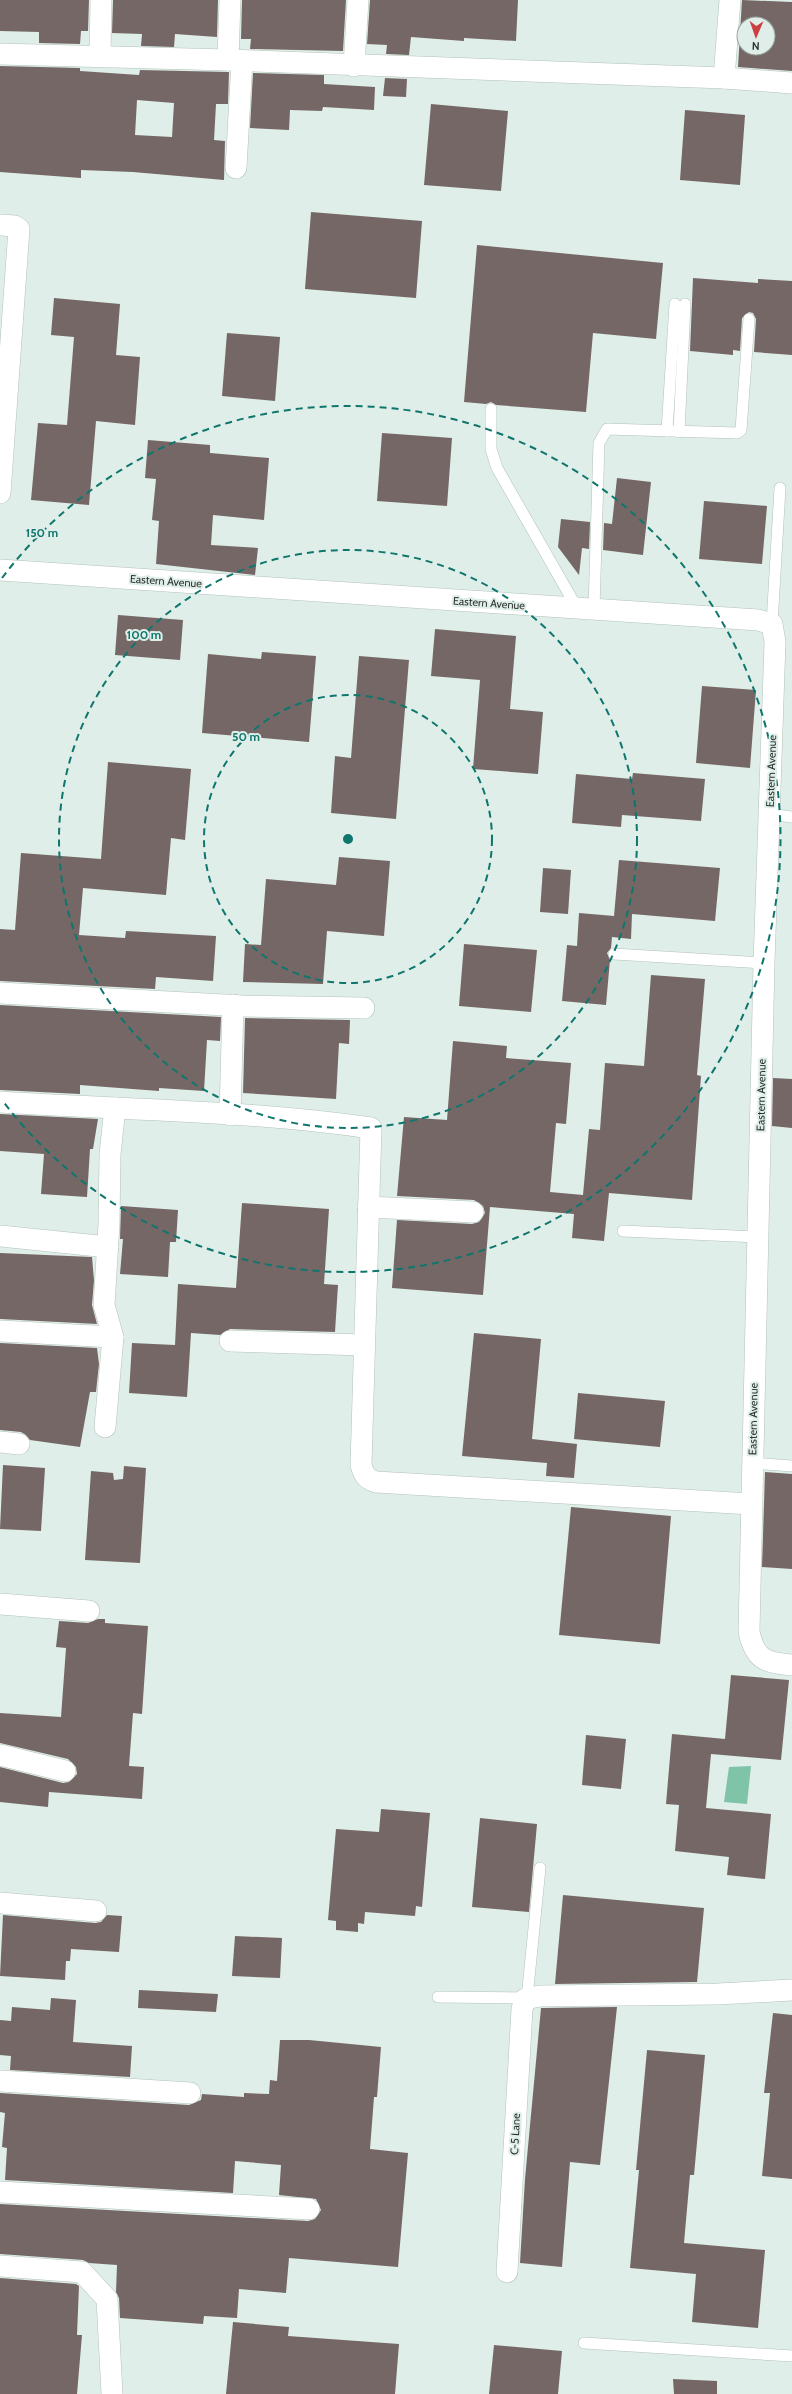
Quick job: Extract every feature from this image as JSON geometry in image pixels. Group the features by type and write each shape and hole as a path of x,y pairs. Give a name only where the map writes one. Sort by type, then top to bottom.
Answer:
{"street":[{"path":"100,56 101,0"},
{"path":"230,0 235,60 236,168"},
{"path":"354,66 358,0"},
{"path":"724,78 730,0"},
{"path":"0,54 235,60 354,66 724,78 792,83"},
{"path":"0,225 15,226 19,230 0,492"},
{"name":"Eastern Avenue","path":"0,570 758,620 772,624 775,642 764,963 749,1632 753,1648 762,1659 778,1664 792,1665"},
{"path":"0,993 233,1006 364,1008"},
{"path":"230,1115 233,1006"},
{"path":"0,1102 230,1115 325,1122 371,1128 361,1465 363,1474 368,1480 376,1482 751,1504"},
{"path":"104,1427 113,1337 104,1305 108,1247 110,1154 115,1108"},
{"path":"368,1207 473,1212"},
{"path":"0,1236 108,1247"},
{"path":"0,1331 113,1337"},
{"path":"230,1341 364,1345"},
{"path":"0,1604 89,1610"},
{"path":"0,1755 65,1771"},
{"path":"0,1903 96,1911"},
{"path":"527,1998 792,1990"},
{"name":"C-5 Lane","path":"507,2272 522,2009 523,2002 527,1998"},
{"path":"0,2081 190,2093"},
{"path":"0,2192 309,2209"},
{"path":"0,2266 82,2272 107,2299 112,2394"}],"lane":[{"path":"667,431 680,304 679,432"},
{"path":"585,609 600,439 606,429 730,435 741,430 749,319"},
{"path":"491,409 491,450 498,468 585,609"},
{"path":"772,624 780,488"},
{"path":"769,814 792,817"},
{"path":"614,954 764,963"},
{"path":"623,1231 757,1237"},
{"path":"752,1463 792,1466"},
{"name":"C-5 Lane","path":"527,1998 540,1868"},
{"path":"438,1997 527,1998"},
{"path":"584,2343 792,2356"}],"shaded area":[{"path":"751,1766 747,1804 724,1802 729,1767"}],"building":[{"path":"0,0 89,0 88,31 81,31 80,44 39,43 39,32 0,31"},
{"path":"113,0 218,0 217,37 175,34 174,47 141,46 142,34 112,33"},
{"path":"242,0 346,0 343,51 250,49 251,39 241,39"},
{"path":"370,0 518,0 516,41 464,38 464,41 411,37 409,55 386,54 387,45 367,44"},
{"path":"742,0 792,2 792,71 738,67 739,56 776,56 776,16 741,16"},
{"path":"0,66 80,68 80,71 139,75 140,70 229,72 228,104 216,104 214,140 225,141 224,180 133,172 81,170 81,178 0,172","holes":["137,100 174,103 172,137 135,135"]},
{"path":"253,73 324,75 324,84 375,87 374,110 323,107 322,111 290,110 289,130 250,128"},
{"path":"385,78 407,79 406,97 383,96"},
{"path":"431,104 508,111 501,191 424,185"},
{"path":"685,110 745,115 740,185 680,180"},
{"path":"311,212 422,221 416,298 305,289"},
{"path":"477,245 663,263 656,339 593,333 586,412 496,405 491,402 486,404 464,402"},
{"path":"693,278 758,283 758,279 792,281 792,355 754,352 756,319 753,313 749,312 742,318 740,351 733,350 733,355 690,351"},
{"path":"54,298 120,304 116,355 140,357 135,425 96,421 89,505 31,500 38,423 67,425 74,337 51,335"},
{"path":"227,333 280,337 275,401 222,396"},
{"path":"382,433 452,438 447,506 377,501"},
{"path":"148,440 210,445 210,453 269,458 264,520 213,515 211,545 258,548 255,575 156,564 159,521 152,520 156,479 145,478"},
{"path":"617,478 651,482 643,555 603,550 604,523 612,524"},
{"path":"704,501 767,506 762,564 699,559"},
{"path":"561,519 590,522 589,549 582,548 579,575 558,547"},
{"path":"118,615 183,620 180,660 115,655"},
{"path":"435,629 516,636 510,709 543,712 538,774 473,769 480,680 431,676"},
{"path":"262,652 316,656 309,742 202,733 208,654 261,659"},
{"path":"359,656 409,660 396,819 331,813 335,756 351,758"},
{"path":"702,686 756,690 750,768 696,763"},
{"path":"108,762 191,769 185,840 171,838 166,895 83,888 79,935 125,938 126,931 216,936 213,981 156,977 155,989 0,981 0,929 15,930 21,853 101,859"},
{"path":"633,773 705,779 701,821 622,815 621,827 572,823 576,774 632,779"},
{"path":"339,857 390,861 384,936 327,931 323,984 243,982 245,944 261,945 266,879 336,885"},
{"path":"619,860 720,868 715,921 632,914 631,939 612,937 611,948 607,953 610,960 606,1005 562,1001 567,945 577,946 579,913 614,916"},
{"path":"543,868 571,870 568,914 540,912"},
{"path":"464,944 537,950 531,1012 459,1006"},
{"path":"651,975 705,979 697,1075 701,1076 692,1200 609,1193 604,1241 572,1238 574,1214 490,1207 483,1295 392,1288 397,1220 472,1224 479,1222 485,1213 483,1206 474,1200 397,1196 404,1117 447,1120 453,1041 507,1046 506,1058 571,1063 566,1124 556,1123 550,1192 583,1195 589,1129 600,1130 605,1063 644,1066"},
{"path":"0,1005 221,1017 220,1041 207,1040 204,1091 159,1088 159,1091 80,1085 80,1094 0,1090"},
{"path":"245,1018 350,1020 349,1044 339,1043 336,1099 243,1093"},
{"path":"773,1078 792,1079 792,1128 772,1126"},
{"path":"0,1114 98,1119 93,1149 90,1149 87,1197 41,1194 44,1154 0,1151"},
{"path":"242,1203 329,1209 324,1284 338,1285 335,1332 230,1329 220,1335 191,1333 187,1397 129,1393 132,1343 175,1345 178,1284 236,1288"},
{"path":"121,1206 178,1210 176,1242 170,1242 168,1277 120,1274 123,1239 120,1239"},
{"path":"0,1253 92,1257 94,1280 92,1305 97,1324 0,1319"},
{"path":"474,1333 541,1339 532,1439 577,1444 574,1478 546,1476 547,1463 462,1456"},
{"path":"0,1343 97,1348 99,1364 96,1392 90,1392 80,1447 30,1440 21,1432 0,1430"},
{"path":"578,1393 665,1401 660,1447 574,1439"},
{"path":"3,1465 45,1468 41,1531 0,1529"},
{"path":"124,1466 146,1468 140,1563 85,1560 91,1471 113,1473 114,1480 123,1479"},
{"path":"765,1472 792,1474 792,1569 762,1567"},
{"path":"571,1507 671,1516 660,1644 559,1635"},
{"path":"98,1619 105,1619 105,1623 148,1626 142,1714 133,1713 129,1766 144,1767 142,1799 49,1792 48,1807 0,1802 0,1767 63,1783 69,1782 77,1774 76,1767 68,1759 0,1743 0,1713 61,1717 66,1648 56,1647 59,1621 88,1623"},
{"path":"731,1675 789,1680 781,1760 711,1754 706,1808 771,1814 765,1879 727,1875 729,1857 675,1851 679,1805 666,1804 672,1734 725,1739"},
{"path":"586,1735 626,1739 621,1789 582,1785"},
{"path":"381,1809 430,1813 422,1907 416,1906 415,1916 365,1912 364,1924 358,1923 358,1932 336,1930 336,1921 328,1920 336,1829 379,1832"},
{"path":"480,1818 537,1824 529,1912 472,1907"},
{"path":"563,1895 704,1908 697,1982 555,1984"},
{"path":"3,1915 95,1923 101,1922 107,1915 122,1916 119,1952 71,1949 70,1961 66,1961 65,1980 0,1976"},
{"path":"235,1936 282,1938 280,1978 232,1976"},
{"path":"139,1990 218,1994 216,2012 138,2008"},
{"path":"51,1998 76,2000 73,2042 132,2046 130,2077 10,2070 11,2056 0,2055 0,2020 11,2021 12,2007 50,2010"},
{"path":"617,2007 600,2165 570,2162 562,2267 520,2263 525,2179 541,2008"},
{"path":"773,2013 792,2015 792,2179 762,2176 770,2093 764,2093"},
{"path":"280,2040 309,2040 381,2047 377,2097 374,2097 370,2149 408,2153 398,2267 289,2258 286,2293 239,2289 237,2318 204,2316 203,2324 120,2318 119,2298 116,2292 117,2265 89,2263 83,2260 0,2254 0,2204 308,2221 315,2219 321,2210 316,2199 279,2195 281,2165 235,2161 233,2193 5,2180 7,2148 2,2147 5,2113 0,2112 0,2093 189,2105 201,2100 202,2094 244,2097 244,2093 269,2094 270,2080 277,2081"},
{"path":"647,2050 705,2055 694,2175 690,2175 684,2243 765,2250 758,2328 692,2322 696,2274 630,2268 639,2170 636,2170"},
{"path":"0,2278 76,2284 79,2286 77,2335 82,2335 77,2394 0,2394"},
{"path":"233,2322 289,2327 288,2336 399,2344 395,2394 226,2394"},
{"path":"494,2345 562,2351 558,2394 489,2394"},
{"path":"673,2379 717,2381 717,2394 674,2394"}]}
